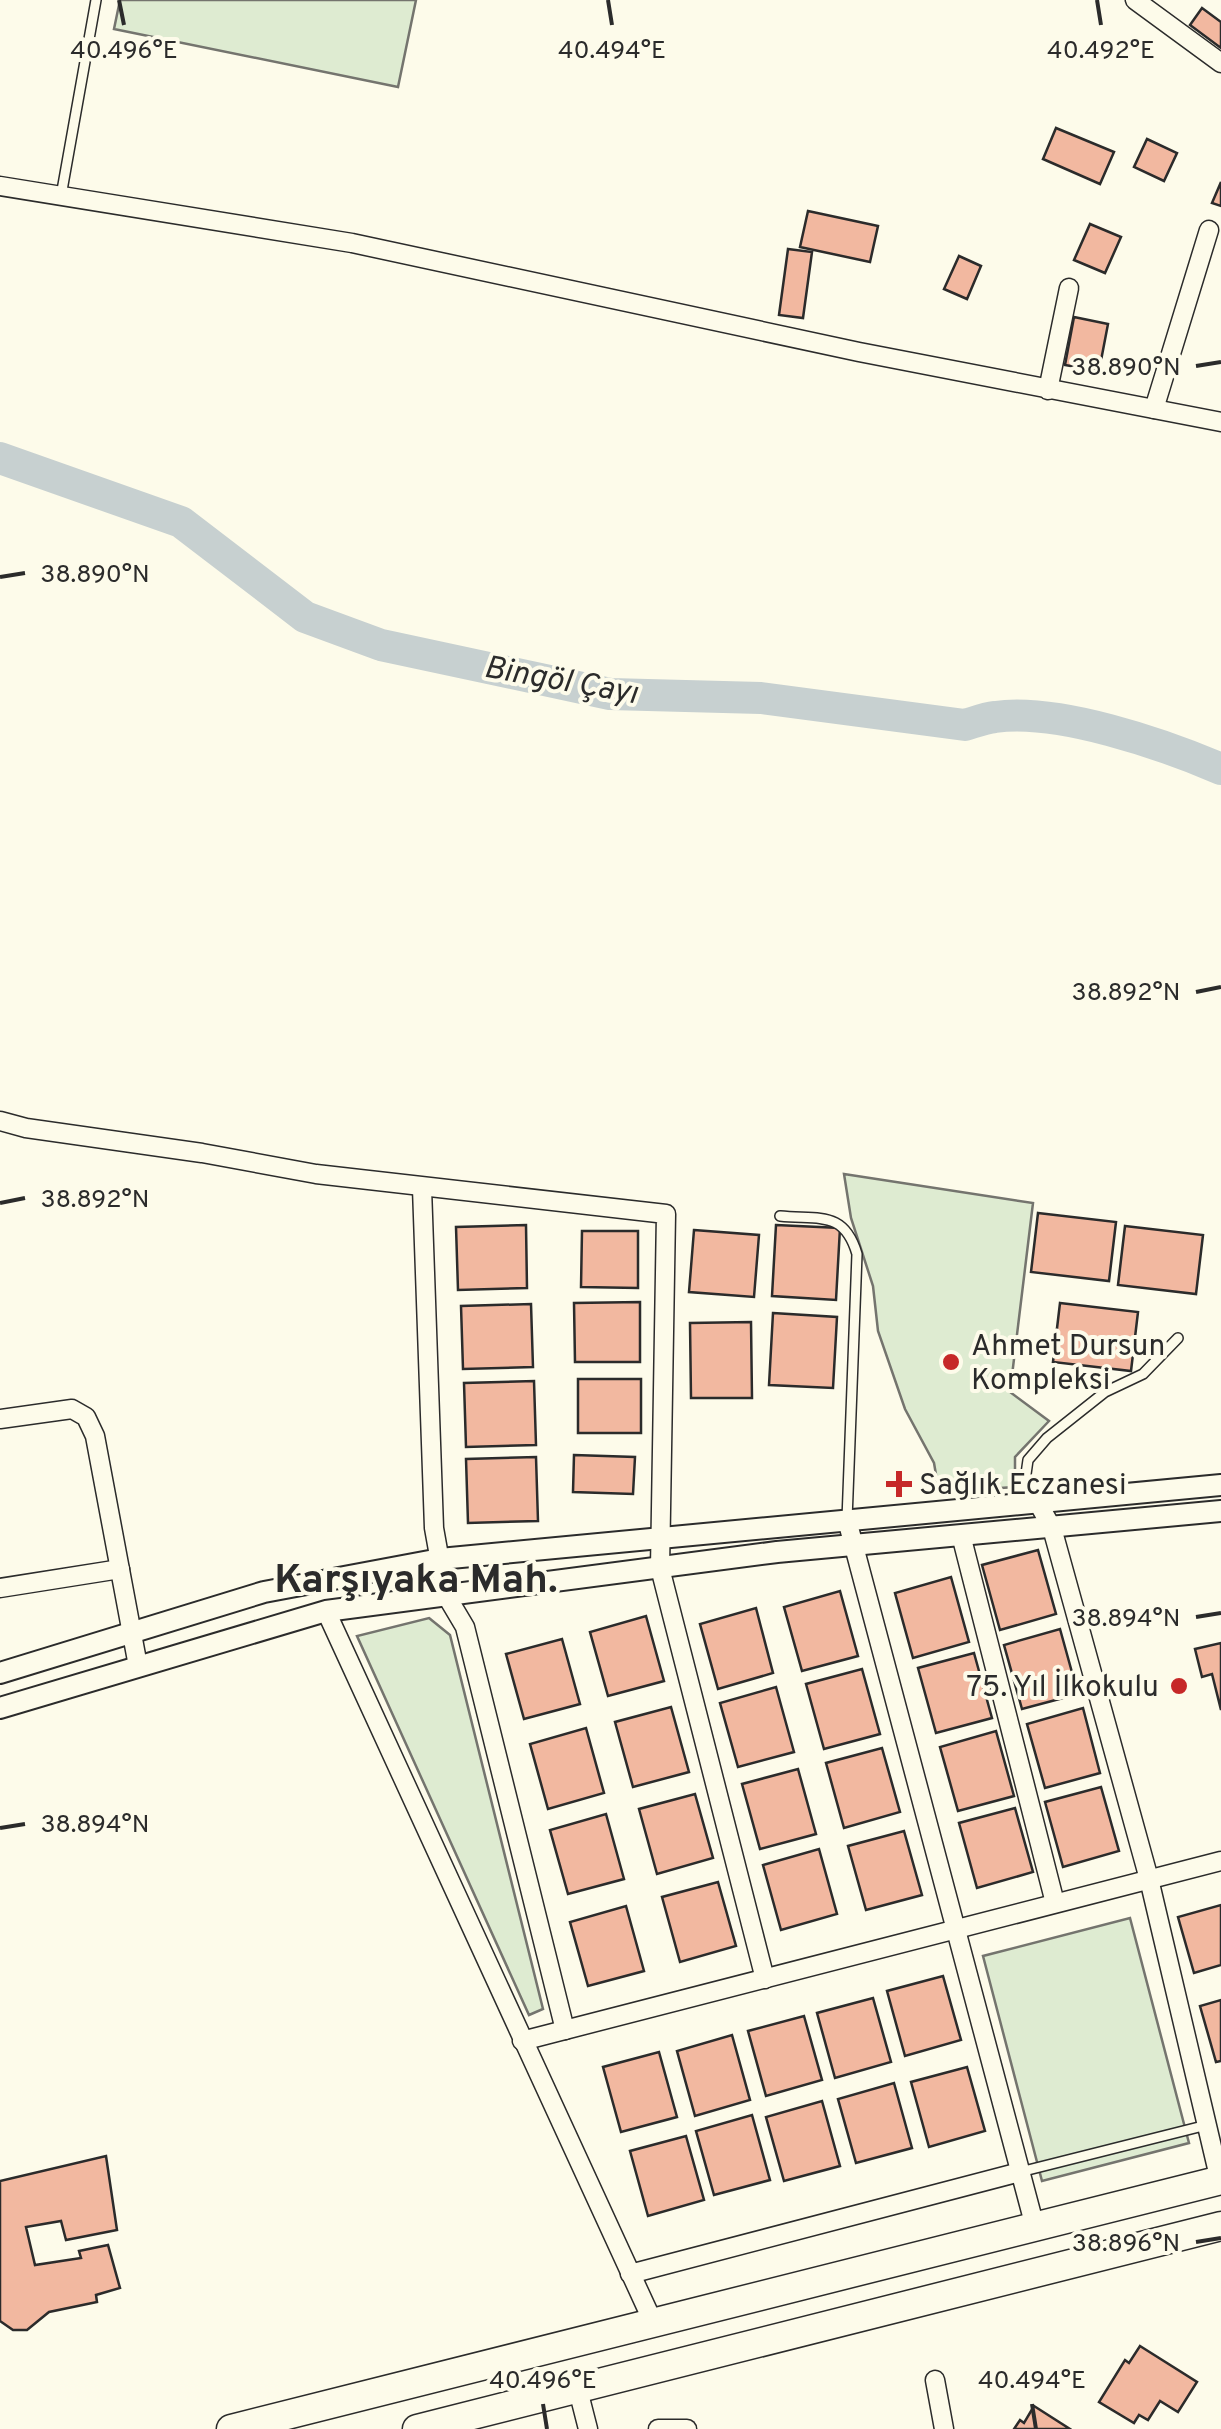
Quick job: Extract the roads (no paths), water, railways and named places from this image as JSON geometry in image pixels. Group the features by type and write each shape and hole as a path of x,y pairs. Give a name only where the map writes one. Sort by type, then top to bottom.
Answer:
{"highway":[{"path":"232,2429 1221,2181"},
{"path":"418,2429 1221,2226"}],"street":[{"path":"1136,0 1221,63"},
{"path":"0,186 352,243 1048,390 1221,422"},
{"path":"1154,409 1210,230"},
{"path":"1048,390 1069,288"},
{"path":"0,1121 422,1188 666,1214 660,1568 765,1979"},
{"path":"422,1188 434,1528 446,1595 465,1627 564,2030"},
{"path":"0,1419 72,1410 86,1417 96,1436 138,1666"},
{"path":"0,1673 264,1592 440,1559 1221,1486"},
{"path":"1037,1501 1052,1528 1149,1879 1215,2123 1221,2181"},
{"path":"0,1708 326,1611 853,1545 1221,1511"},
{"path":"847,1520 1035,2227"},
{"path":"961,1536 1055,1903"},
{"path":"0,1588 120,1569"},
{"path":"326,1611 652,2322"},
{"path":"522,2041 1221,1861"},
{"path":"630,2274 1020,2172"},
{"path":"936,2380 944,2429"},
{"path":"577,2386 588,2429"},
{"path":"658,2429 687,2429"}],"lane":[{"path":"61,196 96,0"},
{"path":"780,1216 840,1222 851,1234 857,1254 847,1520"},
{"path":"1037,1501 1024,1488 1028,1460 1105,1392 1142,1374 1178,1338"},
{"path":"1020,2172 1215,2123"}],"waterway":[{"name":"Bingöl Çayı","path":"0,458 181,522 305,617 381,645 610,694 761,698 965,725 995,717 1049,718 1141,739 1221,769"}],"place":[{"name":"Ahmet Dursun Kompleksi","path":"951,1362"},
{"name":"Sağlık Eczanesi","path":"899,1484"},
{"name":"75. Yıl İlkokulu","path":"1179,1686"}],"district":[{"name":"Karşıyaka Mah.","path":"416,1578"}]}
